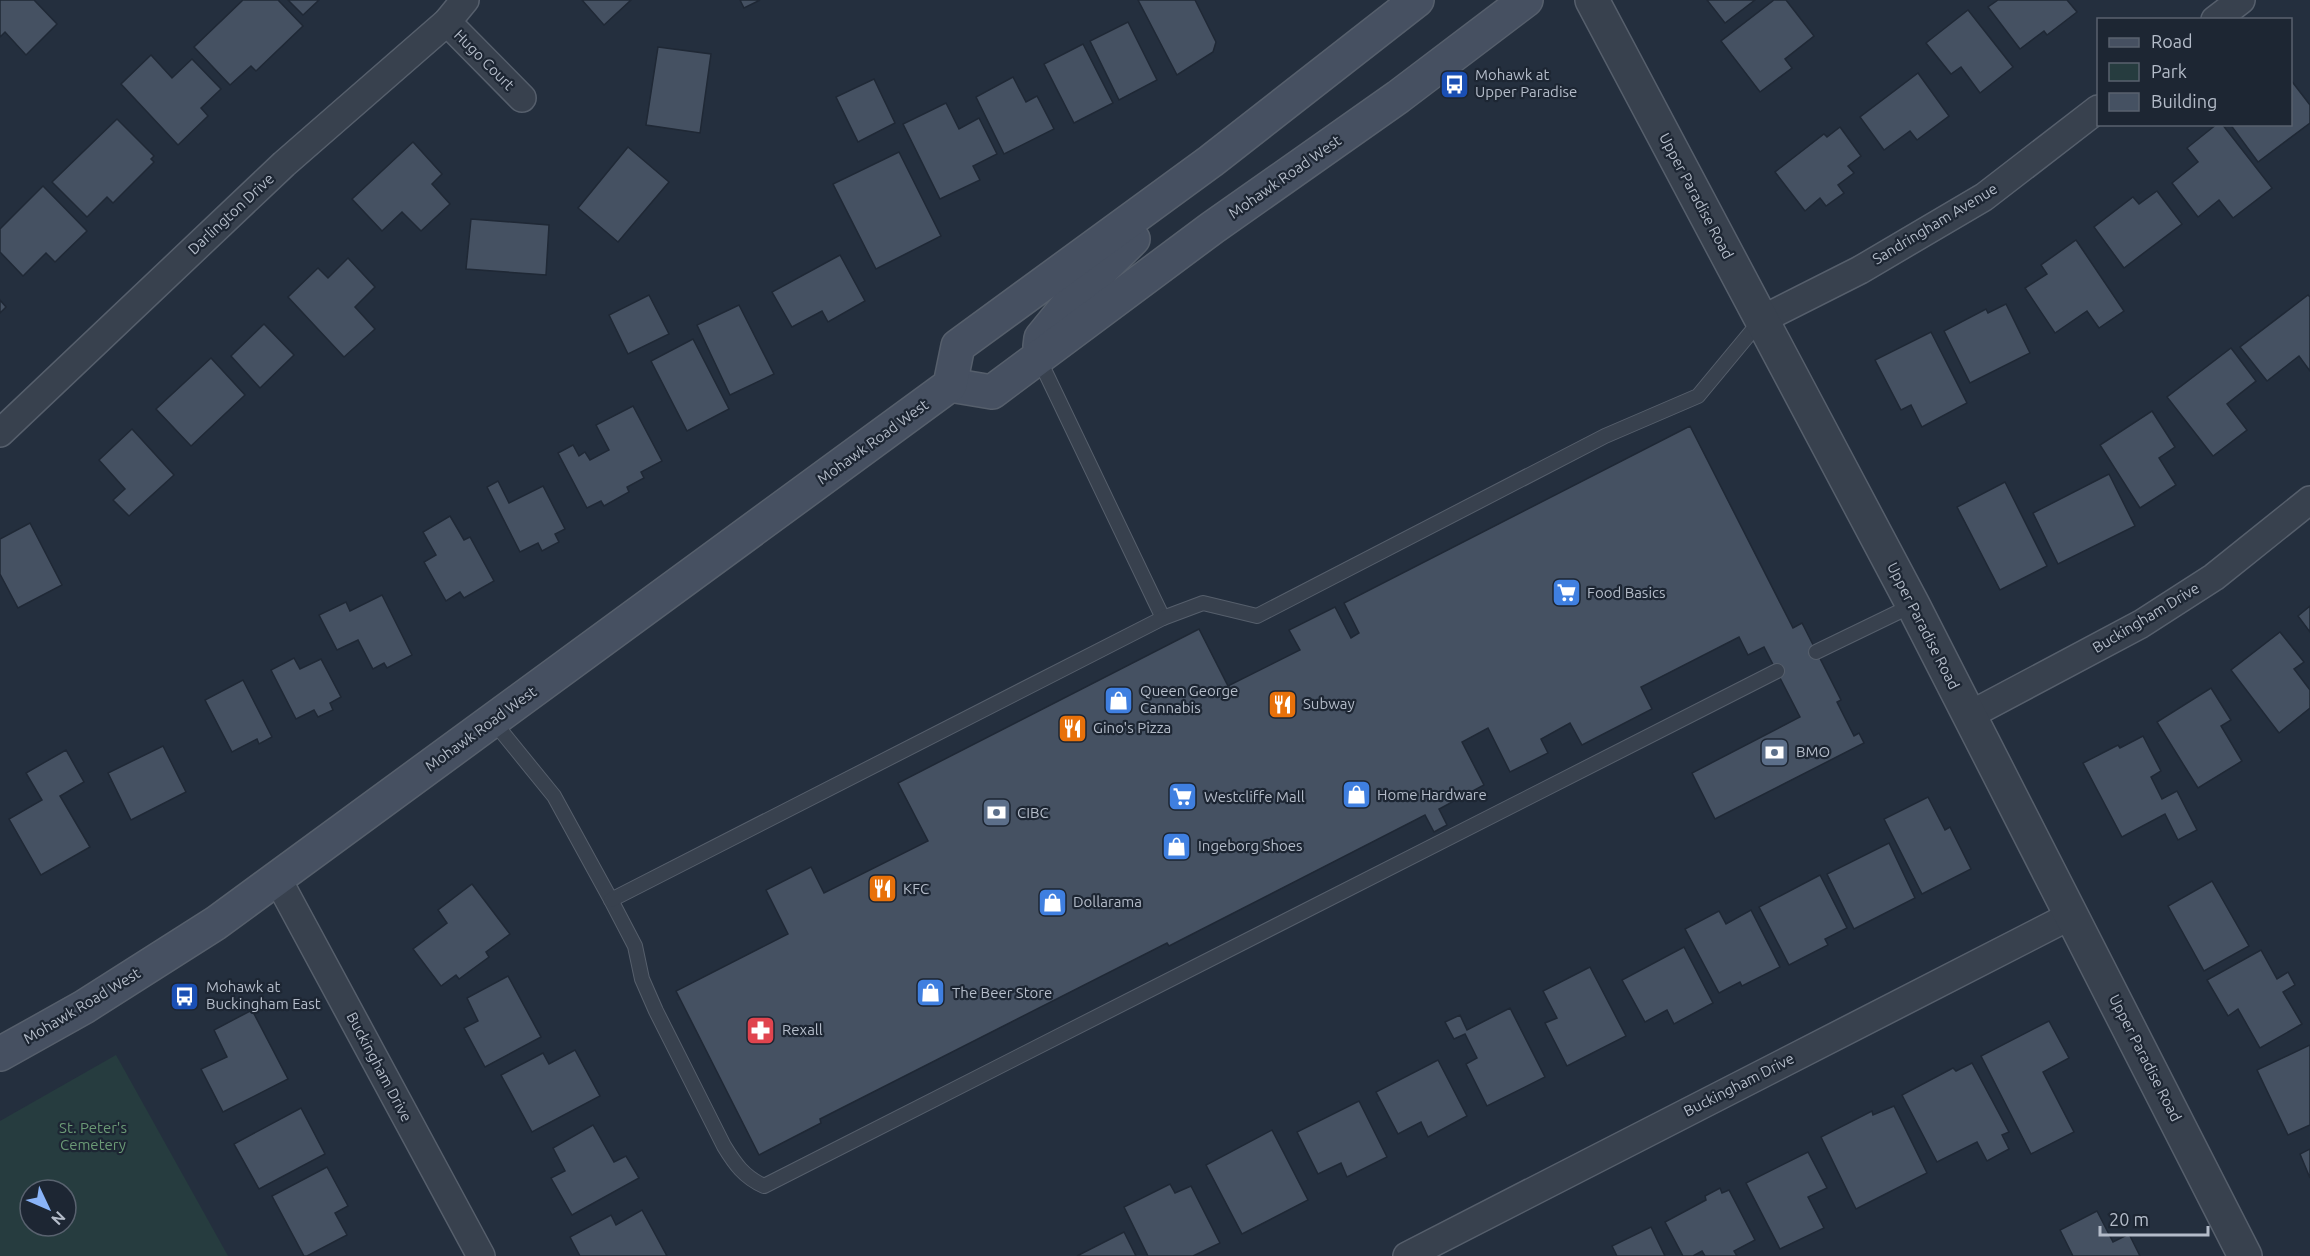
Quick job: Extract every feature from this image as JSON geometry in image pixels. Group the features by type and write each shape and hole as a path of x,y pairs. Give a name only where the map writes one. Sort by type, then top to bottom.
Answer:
{"main road":[{"path":"950,386 958,346 1211,161 1417,0"},
{"name":"Mohawk Road West","path":"0,1054 84,1007 216,923 950,386 992,392 1039,359 1114,300 1398,97 1526,0"},
{"path":"1039,359 1041,338 1076,295 1211,161"}],"street":[{"name":"Darlington Drive","path":"0,433 284,164 447,22 465,0"},
{"name":"Upper Paradise Road","path":"1592,0 1913,605 2246,1256"},
{"path":"2218,18 2241,0"},
{"name":"Hugo Court","path":"447,22 522,98"},
{"name":"Sandringham Avenue","path":"1761,320 1860,270 1984,197 2097,110"},
{"name":"Buckingham Drive","path":"1968,716 2141,624 2214,577 2310,500"},
{"name":"Buckingham Drive","path":"277,878 481,1256"},
{"name":"Buckingham Drive","path":"1407,1256 2072,915"}],"lane":[{"path":"611,900 1163,618 1203,603 1257,616 1605,436 1698,396 1761,320"},
{"path":"1039,359 1163,618"},
{"path":"1816,652 1913,605"},
{"path":"493,721 554,796 635,946 642,979 656,1011 724,1146 741,1172 752,1181 764,1186 1777,671"}],"green space":[{"name":"St. Peter's Cemetery","path":"116,1055 228,1256 0,1256 0,1121"}],"building":[{"path":"0,0 34,0 57,24 26,55 5,32 0,37"},
{"path":"243,0 278,0 303,26 256,71 251,66 230,85 194,47"},
{"path":"288,0 319,0 303,15"},
{"path":"582,0 631,0 604,25"},
{"path":"740,0 760,0 744,8"},
{"path":"1138,0 1195,0 1216,42 1213,52 1177,75"},
{"path":"1707,0 1755,0 1725,23"},
{"path":"1774,0 1786,0 1814,36 1785,59 1792,68 1760,92 1721,41"},
{"path":"1998,0 2067,0 2077,12 2047,35 2044,31 2020,49 1988,7"},
{"path":"1968,10 2013,67 1980,93 1961,67 1951,74 1926,43"},
{"path":"1128,22 1157,80 1119,100 1090,41"},
{"path":"1083,44 1113,103 1074,123 1044,64"},
{"path":"658,47 711,54 700,133 646,125"},
{"path":"151,55 172,78 192,59 221,89 201,108 208,116 178,145 121,84"},
{"path":"1918,73 1949,116 1917,140 1910,131 1884,150 1860,117"},
{"path":"1013,77 1026,102 1037,96 1054,129 1004,154 976,97"},
{"path":"874,79 895,123 858,142 836,97"},
{"path":"2292,82 2310,105 2310,123 2258,162 2231,126 2292,126"},
{"path":"946,103 959,129 979,118 997,154 973,166 980,180 940,199 903,124"},
{"path":"117,119 154,156 151,159 154,162 113,203 107,197 87,217 52,182"},
{"path":"2214,126 2224,126 2272,188 2233,218 2219,200 2198,217 2172,183 2198,162 2187,148"},
{"path":"1840,127 1861,156 1848,166 1854,173 1838,185 1844,193 1826,206 1820,198 1805,211 1775,172 1824,134 1827,137"},
{"path":"413,142 442,174 432,184 450,204 421,231 402,212 382,231 352,199"},
{"path":"628,147 669,182 618,242 578,208"},
{"path":"899,152 941,236 876,269 833,184"},
{"path":"43,186 87,231 55,262 46,253 23,276 0,252 0,229"},
{"path":"2157,191 2182,224 2124,268 2094,227 2133,197 2139,204"},
{"path":"471,219 549,225 546,275 466,269"},
{"path":"2076,240 2124,311 2099,328 2087,311 2055,333 2025,288 2047,274 2041,265"},
{"path":"840,255 865,301 828,322 822,311 792,327 772,292"},
{"path":"348,258 375,287 355,307 375,329 344,357 288,297 318,268 328,278"},
{"path":"649,295 669,334 628,354 609,315"},
{"path":"2308,295 2310,297 2310,371 2299,356 2267,381 2240,347"},
{"path":"0,300 6,307 0,313"},
{"path":"2006,304 2030,353 1970,383 1944,331 1986,309 1988,313"},
{"path":"739,305 774,374 730,395 697,325"},
{"path":"264,324 294,355 260,388 231,356"},
{"path":"1931,332 1967,403 1922,427 1911,405 1901,410 1875,360"},
{"path":"693,339 729,409 687,431 651,361"},
{"path":"2231,348 2256,381 2227,404 2247,430 2213,456 2167,397"},
{"path":"211,358 245,395 191,446 156,409"},
{"path":"633,406 662,461 641,472 644,478 627,487 629,492 604,506 601,501 587,508 558,453 573,445 579,456 585,452 590,460 609,450 596,425"},
{"path":"2152,411 2175,447 2159,458 2176,485 2140,508 2100,445"},
{"name":"Westcliffe Mall","path":"1690,426 1793,628 1802,623 1841,700 1837,702 1854,736 1859,733 1864,743 1715,819 1692,773 1800,717 1764,647 1748,655 1739,637 1641,687 1652,709 1582,745 1570,723 1541,739 1548,753 1510,772 1488,728 1462,742 1484,785 1439,809 1447,825 1434,832 1425,815 1169,946 1167,943 820,1119 821,1123 759,1155 676,991 788,934 766,890 811,867 824,893 928,841 898,783 1199,629 1228,686 1300,650 1289,630 1335,607 1351,638 1359,633 1344,603"},
{"path":"132,429 174,475 129,516 113,500 125,489 99,460"},
{"path":"2109,474 2135,526 2058,564 2033,513"},
{"path":"498,481 509,503 543,486 565,529 555,534 559,542 542,551 538,543 520,552 487,487"},
{"path":"2005,482 2047,566 2000,590 1957,507"},
{"path":"450,516 464,540 470,537 494,581 464,598 460,592 446,601 424,562 436,555 423,532"},
{"path":"30,523 62,585 18,608 0,574 0,539"},
{"path":"382,595 412,655 387,668 384,663 373,669 358,640 337,650 319,615 346,602 350,611"},
{"path":"2310,606 2310,632 2298,616"},
{"path":"2280,632 2304,662 2294,669 2310,690 2310,708 2279,733 2231,670"},
{"path":"294,658 300,669 321,659 341,697 330,703 333,710 318,717 314,710 296,719 271,670"},
{"path":"243,680 272,737 259,744 257,739 232,752 205,700"},
{"path":"2211,688 2231,720 2221,726 2242,761 2198,788 2157,722"},
{"path":"2143,736 2161,771 2151,777 2162,799 2177,791 2197,830 2178,840 2165,814 2122,837 2083,763 2118,745 2120,748"},
{"path":"163,746 186,792 131,820 108,773"},
{"path":"66,750 84,782 60,796 90,847 41,875 9,819 42,800 26,773"},
{"path":"1928,797 1945,830 1950,827 1971,869 1922,894 1884,819"},
{"path":"1889,843 1915,898 1854,929 1827,874"},
{"path":"1820,875 1847,928 1825,939 1828,945 1789,965 1759,907"},
{"path":"2212,881 2249,946 2204,971 2168,906"},
{"path":"472,884 510,934 486,952 489,957 459,979 456,975 441,986 413,949 447,923 438,910"},
{"path":"1751,910 1780,967 1742,986 1740,982 1719,993 1685,929 1719,911 1726,924"},
{"path":"1684,947 1713,1003 1674,1024 1667,1010 1645,1022 1622,980"},
{"path":"2261,950 2277,979 2288,972 2295,985 2283,992 2302,1024 2260,1048 2238,1009 2228,1016 2207,980"},
{"path":"1590,967 1626,1036 1567,1066 1545,1023 1557,1018 1543,991"},
{"path":"508,976 541,1037 485,1067 464,1028 478,1021 467,998"},
{"path":"1510,1008 1545,1077 1487,1106 1466,1064 1477,1058 1465,1034 1454,1039 1445,1022 1460,1015 1467,1030"},
{"path":"252,1010 288,1079 223,1112 201,1069 227,1057 214,1030"},
{"path":"2049,1021 2069,1058 2043,1072 2074,1132 2031,1154 1981,1056"},
{"path":"2310,1045 2310,1125 2288,1135 2257,1070"},
{"path":"575,1050 600,1096 532,1132 501,1075 543,1053 549,1064"},
{"path":"1438,1060 1467,1116 1428,1137 1421,1122 1398,1134 1376,1092"},
{"path":"1972,1063 2009,1132 2002,1135 2009,1149 1987,1161 1977,1142 1937,1162 1902,1095 1953,1068 1956,1071"},
{"path":"1359,1101 1387,1157 1347,1177 1341,1163 1318,1174 1297,1132"},
{"path":"1894,1106 1927,1173 1856,1209 1821,1137 1872,1111 1873,1115"},
{"path":"301,1108 325,1154 259,1189 234,1144"},
{"path":"593,1125 614,1162 626,1156 639,1178 572,1215 551,1178 565,1171 553,1148"},
{"path":"1272,1130 1308,1200 1242,1234 1206,1165"},
{"path":"2310,1149 2310,1178 2300,1154"},
{"path":"1808,1152 1827,1188 1808,1197 1824,1228 1780,1249 1746,1183"},
{"path":"327,1167 348,1206 335,1213 347,1235 304,1256 272,1196"},
{"path":"1170,1184 1175,1193 1191,1186 1220,1243 1193,1256 1148,1256 1124,1207"},
{"path":"1720,1188 1722,1193 1729,1190 1755,1240 1734,1251 1737,1256 1705,1256 1702,1251 1693,1256 1683,1256 1665,1222 1706,1200 1705,1196"},
{"path":"642,1210 667,1256 580,1256 570,1237 611,1215 616,1225"},
{"path":"2097,1211 2113,1242 2129,1234 2140,1256 2073,1256 2060,1230"},
{"path":"1651,1227 1665,1256 1617,1256 1612,1246"},
{"path":"1124,1232 1136,1256 1077,1256"}],"place":[{"name":"Mohawk at Upper Paradise","path":"1454,84"},
{"name":"Food Basics","path":"1566,593"},
{"name":"Queen George Cannabis","path":"1119,700"},
{"name":"Subway","path":"1282,704"},
{"name":"Gino's Pizza","path":"1072,728"},
{"name":"BMO","path":"1775,752"},
{"name":"Home Hardware","path":"1356,795"},
{"name":"Westcliffe Mall","path":"1183,797"},
{"name":"CIBC","path":"996,813"},
{"name":"Ingeborg Shoes","path":"1177,846"},
{"name":"KFC","path":"882,889"},
{"name":"Dollarama","path":"1052,902"},
{"name":"The Beer Store","path":"931,993"},
{"name":"Mohawk at Buckingham East","path":"185,996"},
{"name":"Rexall","path":"761,1030"}]}
